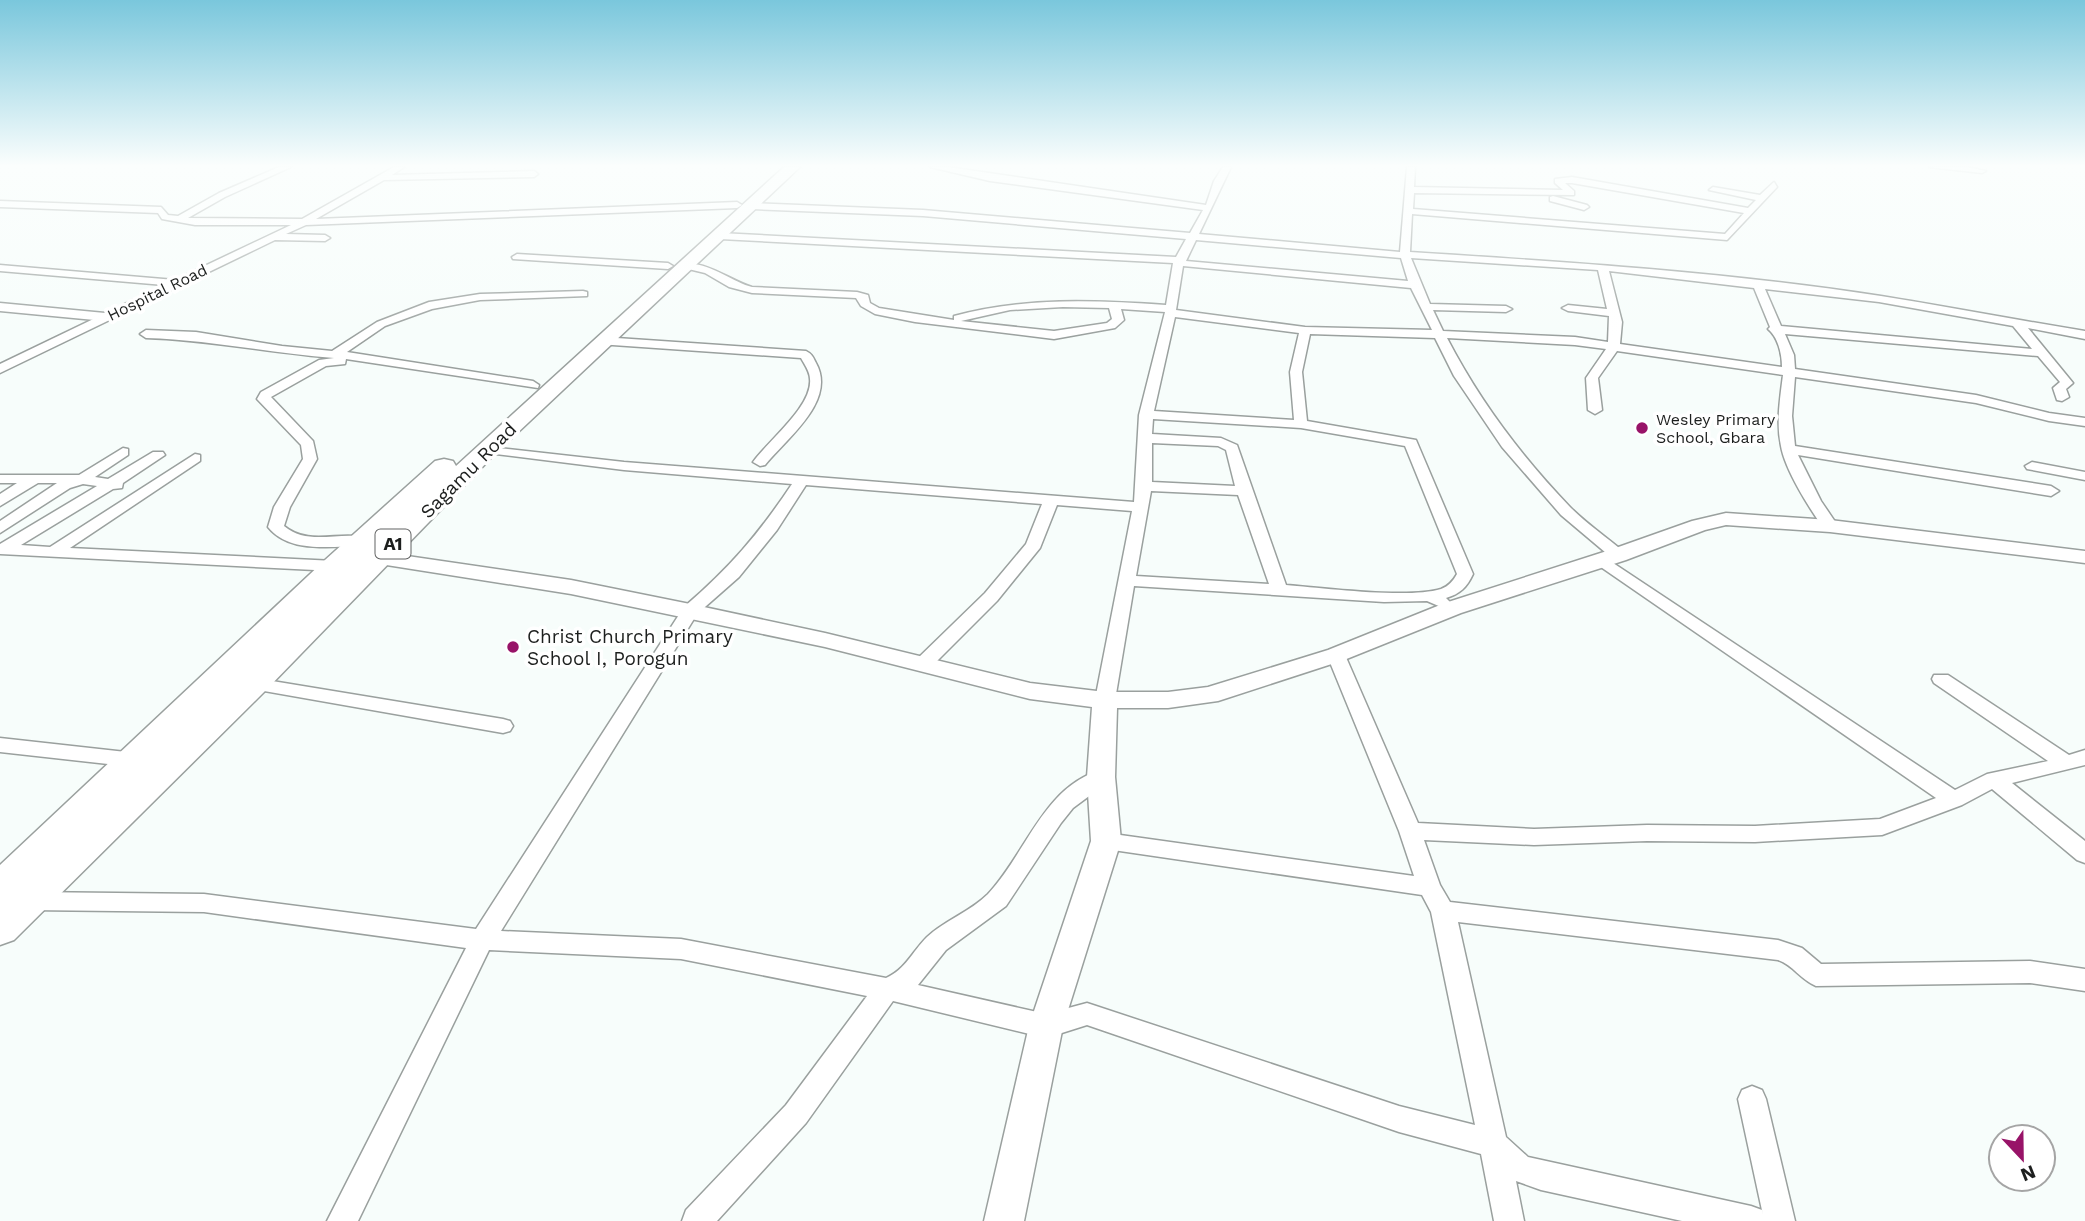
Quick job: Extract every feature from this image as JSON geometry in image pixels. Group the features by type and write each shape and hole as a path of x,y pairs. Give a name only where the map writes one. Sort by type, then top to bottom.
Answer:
{"highway":[{"name":"Sagamu Road","path":"0,928 254,684 371,550 409,499 533,385 724,224"},
{"name":"Sagamu Road","path":"0,889 335,566 371,550 438,499 676,266 720,236 730,224"},
{"path":"409,499 438,499"}],"street":[{"name":"Hospital Road","path":"0,369 300,224"},
{"name":"Hospital Road","path":"1047,224 1405,256 1603,267 1880,299 2085,335"},
{"path":"1004,1221 1046,1026 1106,841 1101,777 1105,700 1125,580 1141,507 1146,415 1179,261 1200,224"},
{"path":"1407,224 1405,256 1415,285 1460,376 1507,444 1609,558 1954,800"},
{"path":"1554,224 1727,237 1738,224"},
{"path":"720,236 1179,261 1415,285"},
{"path":"270,237 325,237"},
{"path":"517,257 708,270 733,285 752,290 857,295 864,297 865,304 875,311 1054,335 1111,326 1118,320 1114,305"},
{"path":"1595,410 1591,378 1614,347 1614,313 1603,267"},
{"path":"0,268 173,283"},
{"path":"1757,284 1787,355 1789,373 1785,416 1788,449 1807,491 1830,526"},
{"path":"583,294 491,295 443,302 384,322 266,395 264,399 309,444 310,459 282,507 276,527 289,538 371,550 571,587 690,611 1030,691 1105,700 1168,701 1209,695 1336,655 1453,608 1609,558 1699,525 1726,519 1830,526 2085,557"},
{"path":"947,321 995,309 1066,302 1170,311 1305,330 1501,336 1614,347 1976,399 2049,417 2085,422"},
{"path":"0,307 105,317"},
{"path":"1428,307 1506,309"},
{"path":"1568,309 1614,313"},
{"path":"2016,322 2067,383 2059,388 2062,397"},
{"path":"1774,329 2042,353"},
{"path":"1301,424 1296,372 1305,330"},
{"path":"146,334 196,336 327,357 365,357 533,385"},
{"path":"602,341 806,355 817,380 814,392 799,418 760,462"},
{"path":"1125,580 1384,597 1430,596 1453,591 1461,584 1465,574 1414,447 1402,440 1301,424 1146,415"},
{"path":"1144,438 1228,444 1236,453 1244,491 1280,591"},
{"path":"487,449 624,466 1141,507"},
{"path":"1788,449 2052,491"},
{"path":"0,528 65,485 82,479 123,452"},
{"path":"2,549 158,456"},
{"path":"51,554 195,458"},
{"path":"2032,466 2085,476"},
{"path":"0,500 37,477"},
{"path":"0,479 82,479 112,485 152,488"},
{"path":"342,1221 482,940 690,611 733,573 771,527 801,481"},
{"path":"1144,486 1244,491"},
{"path":"923,664 991,597 1034,544 1051,501"},
{"path":"2,549 51,554 335,566"},
{"path":"1430,596 1453,608"},
{"path":"1336,655 1410,831 1429,887 1443,911 1509,1221"},
{"path":"1941,679 2076,760"},
{"path":"254,684 503,726"},
{"path":"0,745 135,760"},
{"path":"1410,831 1534,837 1647,833 1755,834 1882,827 1954,800 1994,779 2076,760"},
{"path":"697,1221 796,1114 887,989 910,981 937,943 971,922 998,899 1063,802 1081,787 1101,777"},
{"path":"1994,779 2085,854"},
{"path":"1106,841 1429,887"},
{"path":"27,901 204,903 482,940 681,949 887,989 1046,1026 1087,1014 1399,1119 1492,1143 1518,1168 1541,1177 1751,1221"},
{"path":"1443,911 1778,950 1793,955 1815,975 2030,972 2085,980"},
{"path":"1752,1099 1780,1221"}],"place":[{"name":"Wesley Primary School, Gbara","path":"1642,428"},
{"name":"Christ Church Primary School I, Porogun","path":"513,647"}]}
